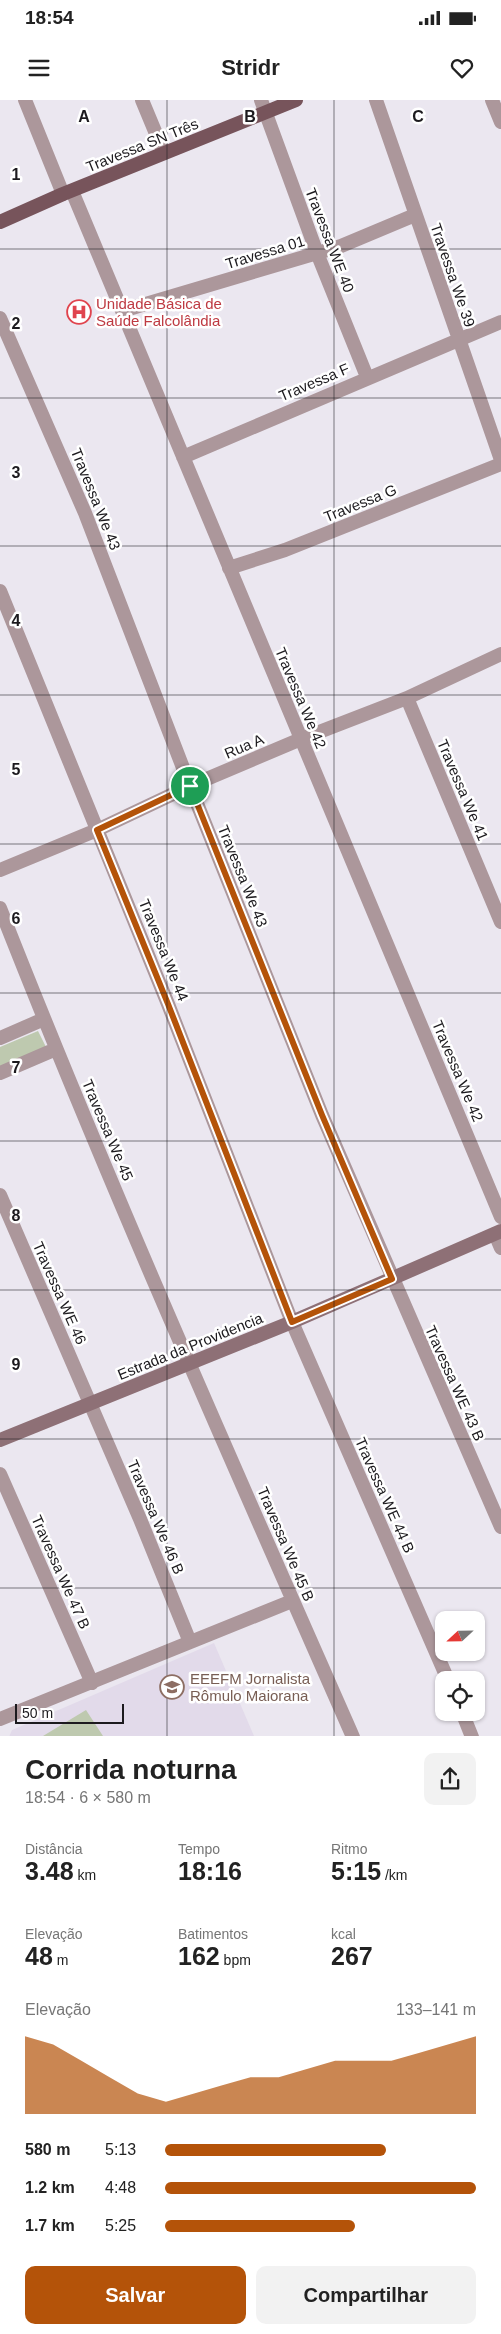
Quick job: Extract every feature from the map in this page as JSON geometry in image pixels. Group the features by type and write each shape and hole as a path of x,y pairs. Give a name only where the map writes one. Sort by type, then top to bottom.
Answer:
{"main road":[{"name":"Travessa SN Três","path":"0,222 296,100"},
{"name":"Estrada da Providencia","path":"0,1440 292,1322 498,1233"}],"street":[{"path":"25,100 68,193"},
{"path":"142,100 164,153"},
{"path":"260,100 266,113"},
{"name":"Travessa We 39","path":"376,100 501,460"},
{"path":"492,100 501,122"},
{"name":"Travessa WE 40","path":"266,113 317,253 367,377"},
{"name":"Travessa We 42","path":"68,193 122,312 183,456 501,1217"},
{"name":"Travessa 01","path":"122,312 349,243 415,215"},
{"name":"Travessa We 43","path":"0,318 85,513 190,786 322,1115 392,1279"},
{"name":"Travessa F","path":"183,456 501,322"},
{"name":"Travessa G","path":"229,568 285,550 501,464"},
{"name":"Travessa We 44","path":"0,591 168,1004 292,1322"},
{"name":"Rua A","path":"0,870 97,830 190,786 301,739 407,698 501,654"},
{"name":"Travessa We 41","path":"407,698 501,922"},
{"name":"Travessa We 45","path":"0,908 56,1049 189,1364"},
{"path":"0,1038 44,1019"},
{"path":"0,1073 56,1049"},
{"name":"Travessa WE 46","path":"0,1195 91,1404"},
{"path":"498,1233 501,1248"},
{"name":"Travessa WE 43 B","path":"392,1279 501,1527"},
{"name":"Travessa WE 44 B","path":"292,1322 444,1671"},
{"name":"Travessa We 45 B","path":"189,1364 243,1482 292,1601 354,1736"},
{"name":"Travessa We 46 B","path":"91,1404 190,1642"},
{"name":"Travessa We 47 B","path":"0,1474 92,1683"},
{"path":"0,1719 292,1601"},
{"path":"466,1721 472,1736"}],"shaded area":[{"name":"EEEFM Jornalista Rômulo Maiorana","path":"214,1643 254,1736 9,1736 12,1730"}],"green space":[{"path":"38,1031 46,1047 0,1067 0,1047"},
{"path":"86,1710 103,1736 43,1736"}],"place":[{"name":"Unidade Básica de Saúde Falcolândia","path":"79,312"},
{"name":"EEEFM Jornalista Rômulo Maiorana","path":"172,1687"}],"route":[{"path":"190,786 260,964 392,1279 292,1322 138,928 97,830 190,786"}]}
